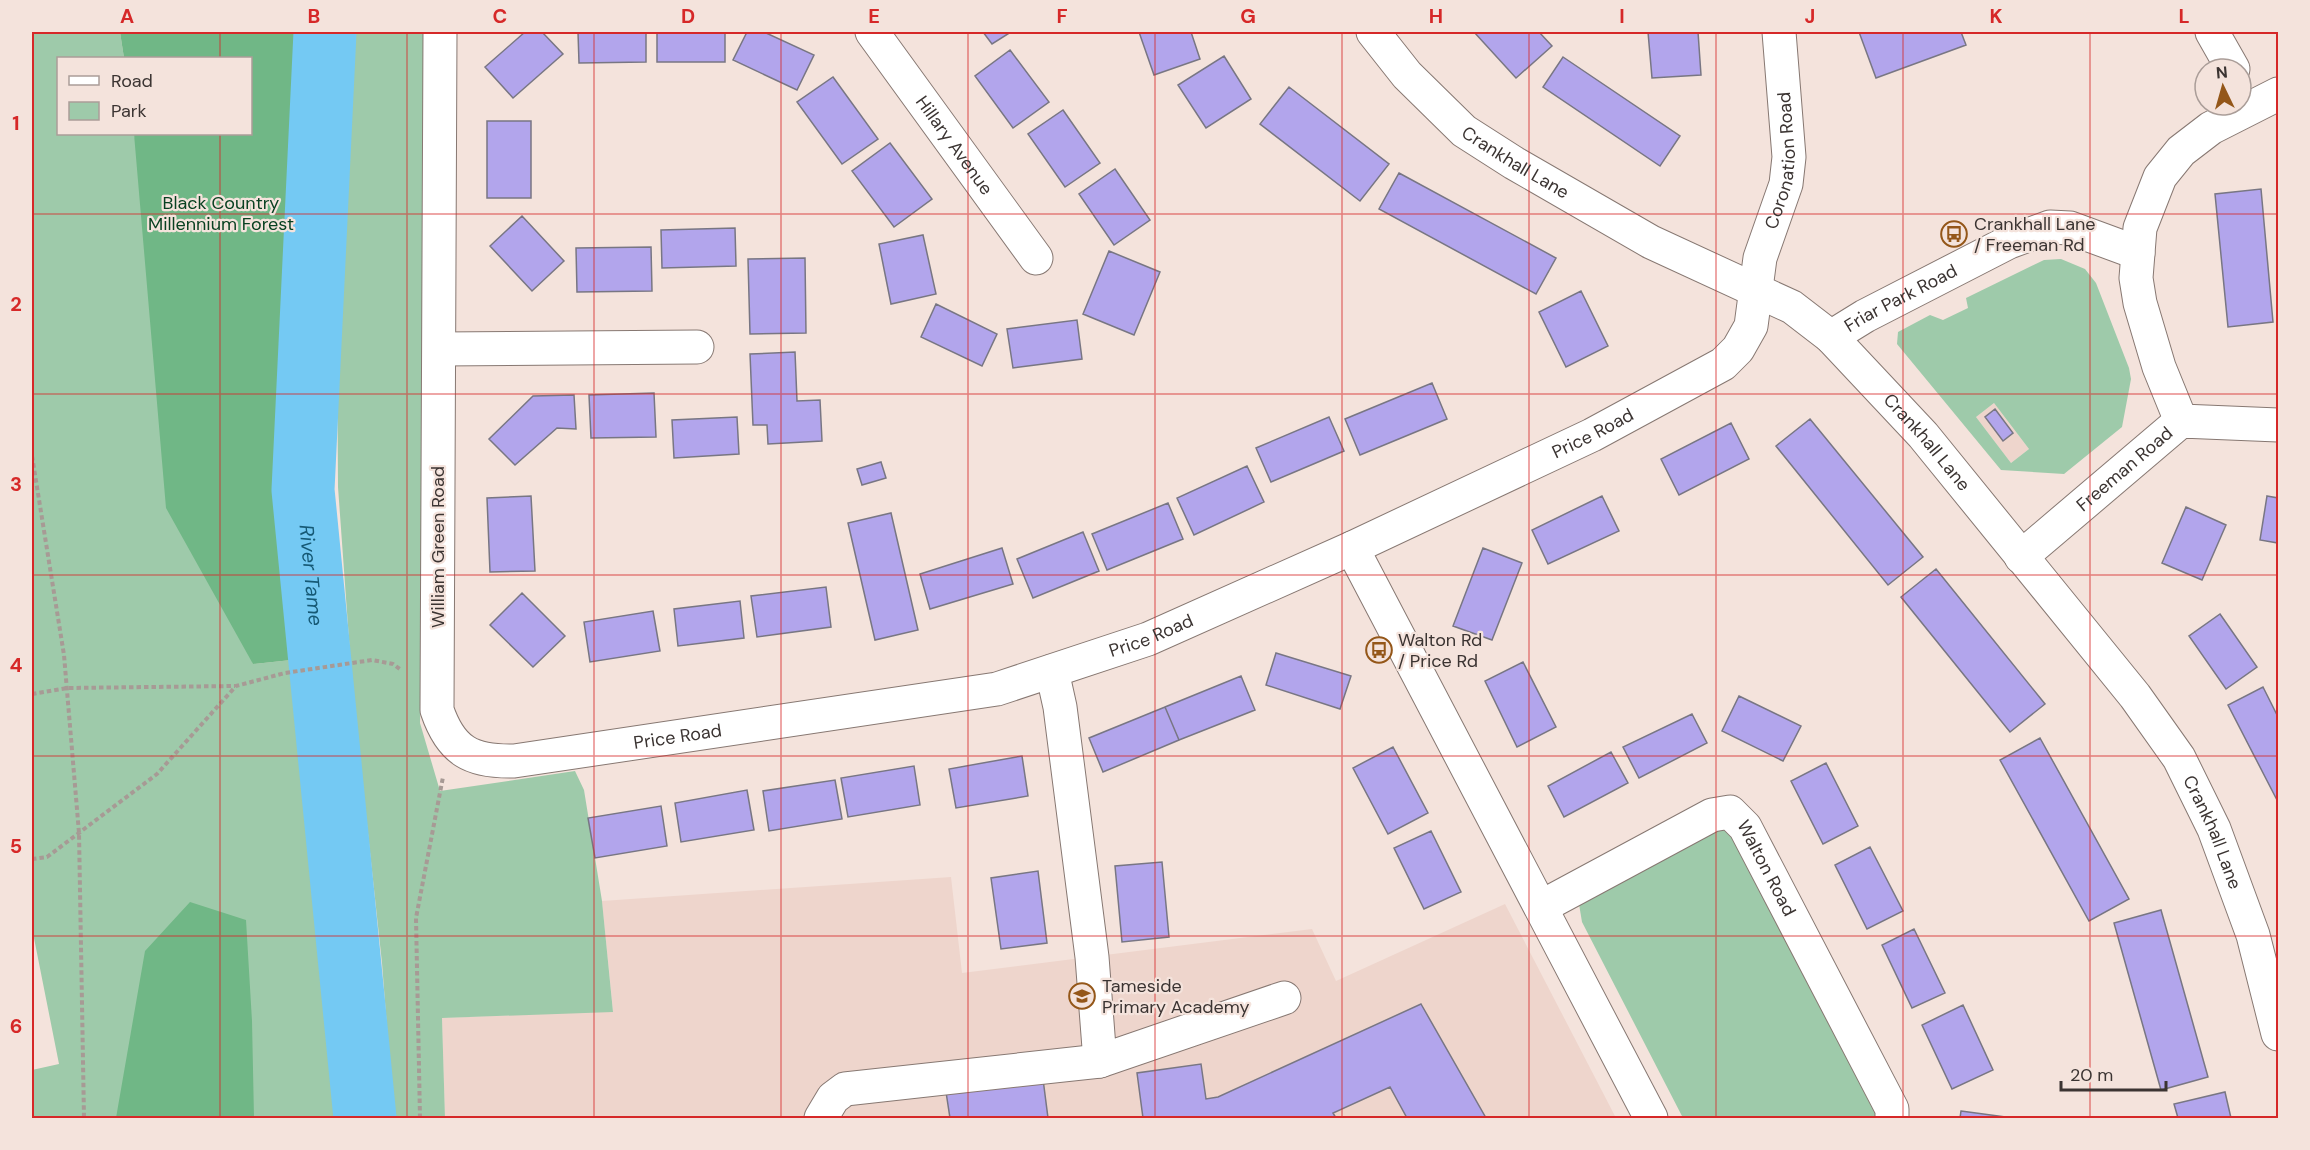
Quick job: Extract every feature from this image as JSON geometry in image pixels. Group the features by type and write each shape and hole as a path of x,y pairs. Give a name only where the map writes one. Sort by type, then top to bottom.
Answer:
{"street":[{"name":"William Green Road","path":"440,32 437,710 442,726 451,741"},
{"name":"Hillary Avenue","path":"872,32 1036,258"},
{"name":"Crankhall Lane","path":"1372,32 1407,75 1464,131 1514,163 1651,242 1792,307 1831,337 1923,435 2135,696 2179,758 2214,829 2253,935 2278,1034"},
{"name":"Coronation Road","path":"1755,289 1760,258 1786,184 1789,157 1779,32"},
{"path":"2212,32 2226,57"},
{"path":"2181,421 2159,367 2140,303 2136,278 2140,228 2160,177 2181,151 2258,94"},
{"name":"Friar Park Road","path":"1831,337 1865,316 1999,248 2050,227 2070,228 2138,254"},
{"name":"Price Road","path":"451,741 465,753 480,759 498,762 514,761 997,688 1148,639 1352,548 1592,435 1723,364 1738,349 1751,326 1755,289"},
{"path":"440,349 697,347"},
{"name":"Freeman Road","path":"2022,556 2181,421 2278,425"},
{"path":"1352,548 1651,1119"},
{"path":"1052,671 1060,707 1092,957 1100,1061"},
{"name":"Walton Road","path":"1541,907 1712,815 1730,812 1745,827 1892,1109 1892,1119"},
{"path":"821,1119 833,1098 845,1089 1100,1061 1284,998"}],"path":[{"path":"32,456 64,655 79,833 84,1119"},
{"path":"32,694 67,688 236,686 285,673 372,660"},
{"path":"32,859 47,857 157,774 236,686"},
{"path":"420,1119 416,918 451,741"}],"shaded area":[{"path":"1994,403 2029,449 2011,463 1976,417"},
{"name":"Tameside Primary Academy","path":"951,877 962,973 1312,929 1336,981 1505,904 1616,1118 445,1118 442,1018 613,1011 602,901"}],"green space":[{"path":"32,32 120,32 124,57 57,57 57,135 134,135 253,664 310,658 351,1118 32,1118 32,1070 59,1064 32,928"},
{"name":"Black Country Millennium Forest","path":"120,32 311,32 288,407 310,658 253,664 166,508 134,135 252,135 252,57 124,57"},
{"path":"353,32 431,32 420,723 440,791 575,771 584,790 602,901 613,1012 442,1018 445,1118 394,1118 382,963 353,695 338,487 337,313 340,186"},
{"path":"2061,259 2085,269 2096,283 2129,368 2131,379 2122,427 2064,474 2001,470 1897,344 1898,332 1930,315 1943,320 1968,308 1966,298 2044,260","holes":["1994,403 2029,449 2011,463 1976,417"]},
{"path":"1727,824 1884,1118 1683,1118 1582,922 1579,904"},
{"path":"190,902 246,920 252,1021 254,1118 116,1118 145,951"}],"building":[{"path":"525,32 542,32 563,54 513,98 485,67"},
{"path":"578,32 646,32 646,62 579,63"},
{"path":"657,32 725,32 725,62 657,62"},
{"path":"747,32 764,32 814,55 797,90 733,60"},
{"path":"983,32 1011,32 992,44"},
{"path":"1139,32 1191,32 1200,59 1154,75"},
{"path":"1474,32 1539,32 1552,46 1516,78"},
{"path":"1648,32 1698,32 1701,75 1652,78"},
{"path":"1859,32 1961,32 1966,45 1876,78"},
{"path":"1010,50 1049,102 1013,128 975,76"},
{"path":"1224,56 1251,99 1206,128 1178,85"},
{"path":"1563,57 1680,136 1660,166 1543,87"},
{"path":"833,77 878,139 842,164 797,102"},
{"path":"1289,87 1389,164 1360,201 1260,124"},
{"path":"1063,110 1100,163 1065,187 1028,134"},
{"path":"487,121 531,121 531,198 487,198"},
{"path":"890,143 932,199 894,227 852,171"},
{"path":"1115,169 1150,220 1114,245 1079,194"},
{"path":"1399,173 1556,258 1536,294 1379,209"},
{"path":"2261,189 2273,322 2228,327 2215,194"},
{"path":"522,216 564,261 532,291 490,246"},
{"path":"735,228 736,266 662,268 661,230"},
{"path":"923,235 936,294 891,304 879,244"},
{"path":"651,247 652,291 577,292 576,248"},
{"path":"1109,251 1160,272 1134,335 1083,314"},
{"path":"805,258 806,333 750,334 748,259"},
{"path":"1581,291 1608,346 1566,367 1539,312"},
{"path":"936,304 997,334 982,366 921,337"},
{"path":"1077,320 1082,359 1013,368 1007,329"},
{"path":"795,352 797,401 820,400 822,441 768,444 767,425 753,425 750,354"},
{"path":"1432,383 1447,419 1360,455 1345,419"},
{"path":"654,393 656,437 591,438 589,395"},
{"path":"574,395 576,429 557,428 515,465 489,439 533,396"},
{"path":"1995,409 2013,433 2003,441 1985,417"},
{"path":"737,417 739,454 674,458 672,420"},
{"path":"1329,417 1344,451 1271,482 1256,448"},
{"path":"1810,419 1923,557 1888,585 1776,446"},
{"path":"1731,423 1749,459 1679,495 1661,459"},
{"path":"881,462 886,478 862,485 857,469"},
{"path":"1247,466 1264,502 1194,535 1177,498"},
{"path":"531,496 535,571 490,572 487,498"},
{"path":"1602,496 1619,531 1548,564 1532,530"},
{"path":"2267,496 2278,498 2278,543 2260,540"},
{"path":"1168,503 1183,539 1107,570 1092,534"},
{"path":"2186,507 2226,525 2202,580 2162,563"},
{"path":"891,513 918,630 875,640 848,523"},
{"path":"1083,532 1099,571 1033,598 1017,559"},
{"path":"1002,548 1013,584 930,609 920,574"},
{"path":"1483,548 1522,563 1492,640 1453,626"},
{"path":"1936,569 2045,704 2010,732 1901,597"},
{"path":"826,587 831,627 757,637 751,596"},
{"path":"522,593 565,636 533,667 490,625"},
{"path":"740,601 744,638 678,646 674,609"},
{"path":"653,611 660,651 590,662 584,622"},
{"path":"2220,614 2257,667 2226,689 2189,636"},
{"path":"1276,653 1351,676 1340,709 1266,685"},
{"path":"1523,662 1556,727 1517,747 1485,681"},
{"path":"1241,676 1255,710 1179,740 1165,707"},
{"path":"2263,687 2278,717 2278,802 2228,705"},
{"path":"1739,696 1801,726 1783,761 1722,731"},
{"path":"1165,707 1179,740 1103,772 1089,738"},
{"path":"1692,714 1707,743 1639,778 1623,747"},
{"path":"2040,738 2129,899 2089,921 2000,760"},
{"path":"1393,747 1428,813 1388,834 1353,768"},
{"path":"1611,752 1628,783 1564,817 1548,786"},
{"path":"1022,756 1028,796 956,808 949,769"},
{"path":"1826,763 1858,826 1823,844 1791,781"},
{"path":"914,766 920,805 848,817 841,778"},
{"path":"835,780 842,819 769,831 763,791"},
{"path":"747,790 754,830 681,842 675,803"},
{"path":"661,806 667,846 595,858 588,818"},
{"path":"1431,831 1461,892 1424,909 1394,848"},
{"path":"1870,847 1903,911 1867,929 1835,865"},
{"path":"1162,862 1169,937 1122,942 1115,866"},
{"path":"1038,871 1047,943 1001,949 991,878"},
{"path":"2161,910 2208,1077 2161,1090 2114,923"},
{"path":"1914,929 1945,993 1912,1008 1882,945"},
{"path":"1421,1004 1486,1118 1407,1118 1390,1087 1333,1113 1336,1118 1143,1118 1137,1073 1201,1064 1206,1099 1218,1097"},
{"path":"1963,1005 1993,1070 1952,1089 1922,1025"},
{"path":"1043,1079 1048,1118 950,1118 946,1092"},
{"path":"2225,1092 2231,1118 2178,1118 2174,1104"},
{"path":"1961,1111 2006,1117 1960,1118"}],"waterway":[{"name":"River Tame","path":"325,32 303,490 365,1118"}],"place":[{"name":"Crankhall Lane / Freeman Rd","path":"1954,234"},
{"name":"Walton Rd / Price Rd","path":"1379,650"},
{"name":"Tameside Primary Academy","path":"1082,996"}]}
